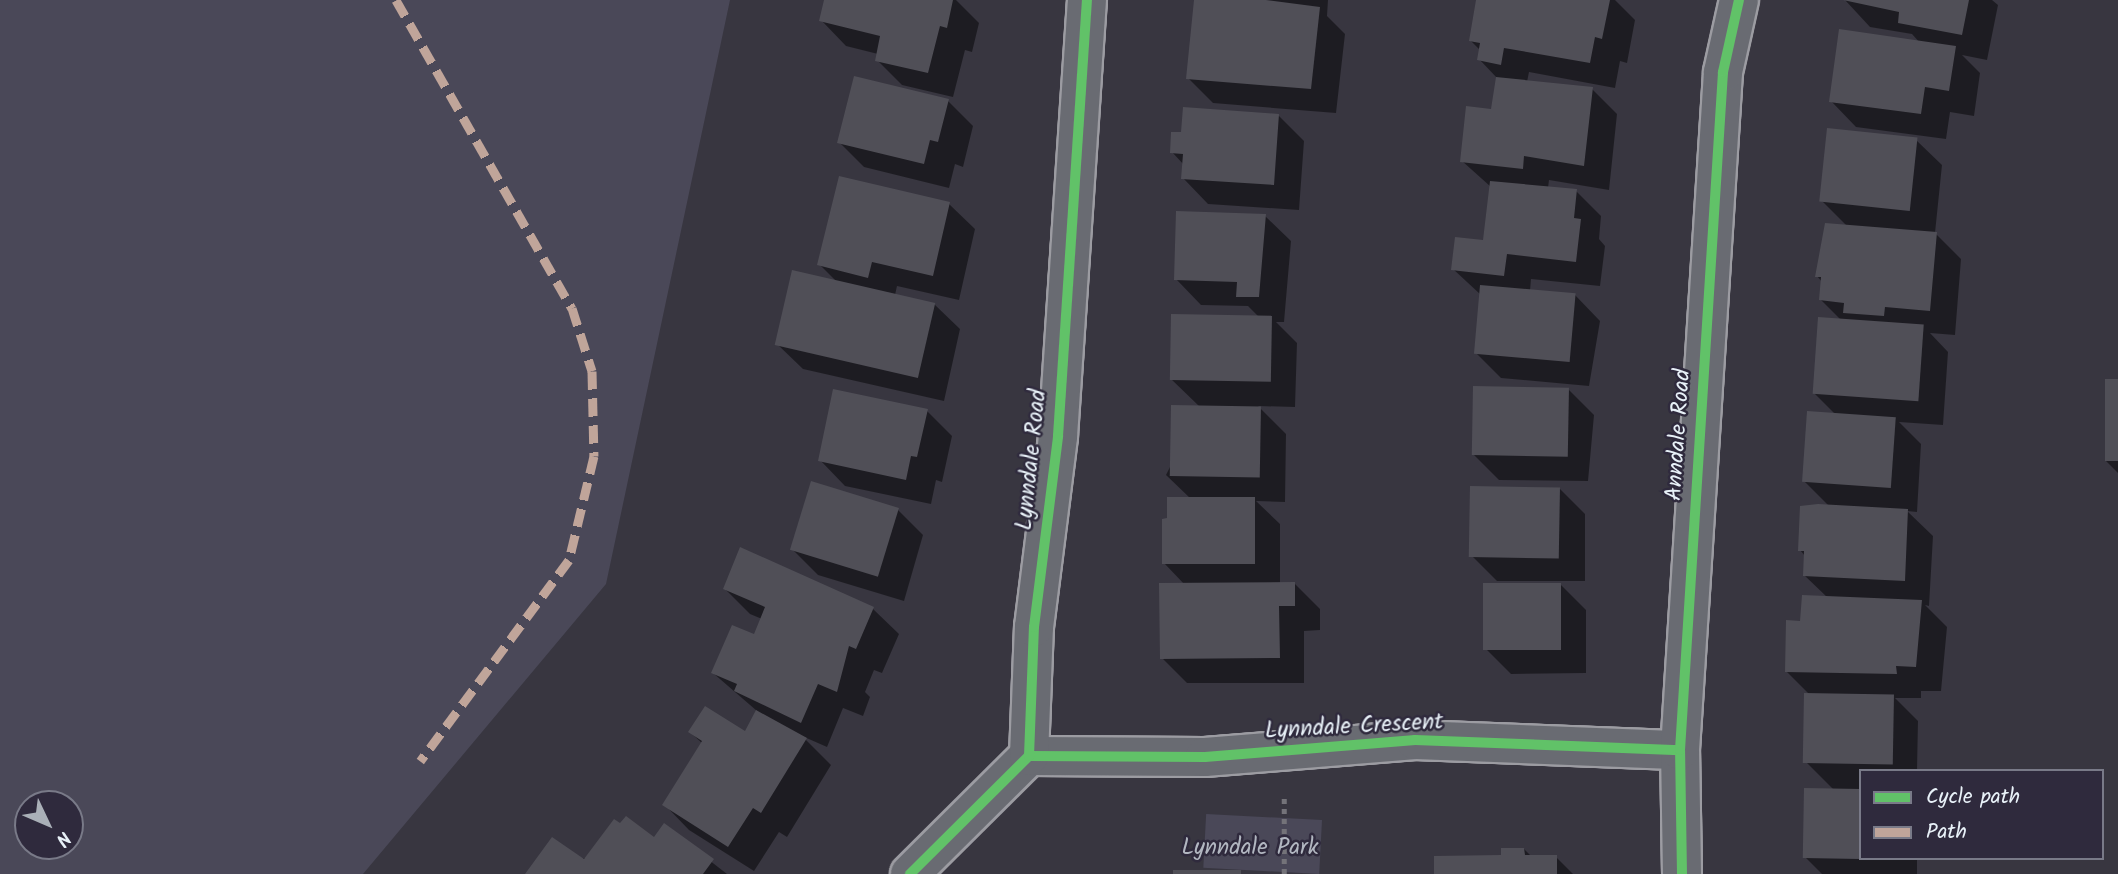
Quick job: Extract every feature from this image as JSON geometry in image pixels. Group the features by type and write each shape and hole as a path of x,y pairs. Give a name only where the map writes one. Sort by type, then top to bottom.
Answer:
{"street":[{"name":"Lynndale Road","path":"1030,756 1034,627 1058,436 1087,0"},
{"name":"Anndale Road","path":"1682,874 1680,750 1723,72 1739,0"},
{"name":"Lynndale Crescent","path":"1030,756 1119,759 1284,752 1415,740 1680,750"},
{"path":"910,874 1030,756"}],"path":[{"path":"1284,752 1284,874"}],"green space":[{"path":"0,0 730,0 606,584 363,874 0,874"},
{"name":"Lynndale Park","path":"1206,814 1322,820 1319,874 1203,868"}],"building":[{"path":"824,0 953,0 947,28 940,26 928,73 875,61 880,36 819,21"},
{"path":"1194,0 1266,0 1320,7 1311,89 1186,79"},
{"path":"1476,0 1610,0 1602,39 1595,37 1590,63 1504,48 1501,65 1477,60 1480,43 1469,41"},
{"path":"1843,0 1969,0 1962,35 1898,23 1899,12"},
{"path":"1839,29 1956,46 1949,91 1925,87 1921,114 1829,102"},
{"path":"854,76 949,99 938,142 930,140 924,164 837,143"},
{"path":"1496,77 1593,87 1584,166 1524,156 1523,169 1460,162 1466,106 1491,109"},
{"path":"1183,107 1279,114 1274,185 1181,179 1183,154 1170,153 1171,132 1181,132"},
{"path":"1827,128 1918,138 1910,211 1819,202"},
{"path":"839,176 950,202 933,276 872,262 868,278 817,265"},
{"path":"1490,181 1577,189 1574,218 1581,219 1576,262 1507,254 1504,276 1451,270 1455,237 1483,240"},
{"path":"1176,211 1266,214 1259,297 1236,297 1237,282 1174,280"},
{"path":"1825,223 1937,232 1930,311 1885,307 1884,316 1843,313 1844,303 1819,300 1821,277 1815,277"},
{"path":"792,270 935,303 918,378 775,345"},
{"path":"1480,285 1576,293 1570,362 1474,354"},
{"path":"1171,314 1272,316 1271,382 1170,380"},
{"path":"1818,317 1924,324 1918,401 1813,394"},
{"path":"2105,379 2118,379 2118,461 2105,461"},
{"path":"1473,386 1569,388 1568,457 1472,455"},
{"path":"833,389 928,409 917,457 911,456 906,480 818,461"},
{"path":"1171,405 1261,407 1260,478 1170,476"},
{"path":"1807,411 1896,417 1891,488 1802,482"},
{"path":"811,481 899,508 878,577 790,550"},
{"path":"1470,486 1560,488 1559,559 1469,557"},
{"path":"1167,497 1255,497 1255,564 1162,564 1162,519 1167,518"},
{"path":"1818,504 1908,509 1905,581 1803,576 1804,551 1798,551 1800,506"},
{"path":"740,547 874,607 856,649 849,646 837,692 818,684 801,723 734,691 737,684 711,673 732,625 754,634 765,607 723,589"},
{"path":"1295,582 1295,606 1279,606 1280,658 1160,659 1159,583"},
{"path":"1483,583 1561,583 1561,650 1483,650"},
{"path":"1802,595 1922,600 1916,667 1896,666 1897,674 1785,672 1786,620 1800,621"},
{"path":"1804,693 1894,695 1893,765 1803,763"},
{"path":"705,706 745,731 756,710 807,738 761,813 753,808 728,847 662,805 702,741 688,732"},
{"path":"1804,788 1859,789 1859,859 1803,858"},
{"path":"626,816 654,837 664,823 714,859 703,874 525,874 552,837 584,859 614,819 620,823"},
{"path":"1501,848 1524,848 1525,855 1557,855 1557,874 1434,874 1434,856 1501,855"},
{"path":"1173,870 1241,870 1241,874 1173,874"}],"marked path":[{"path":"396,0 572,308 592,371 594,456 569,560 420,761"}],"cycle path":[{"path":"910,874 1029,756 1034,627 1058,436 1087,0"},
{"path":"1682,874 1680,750 1723,72 1739,0"},
{"path":"1029,756 1205,757 1415,740 1680,750"}]}
